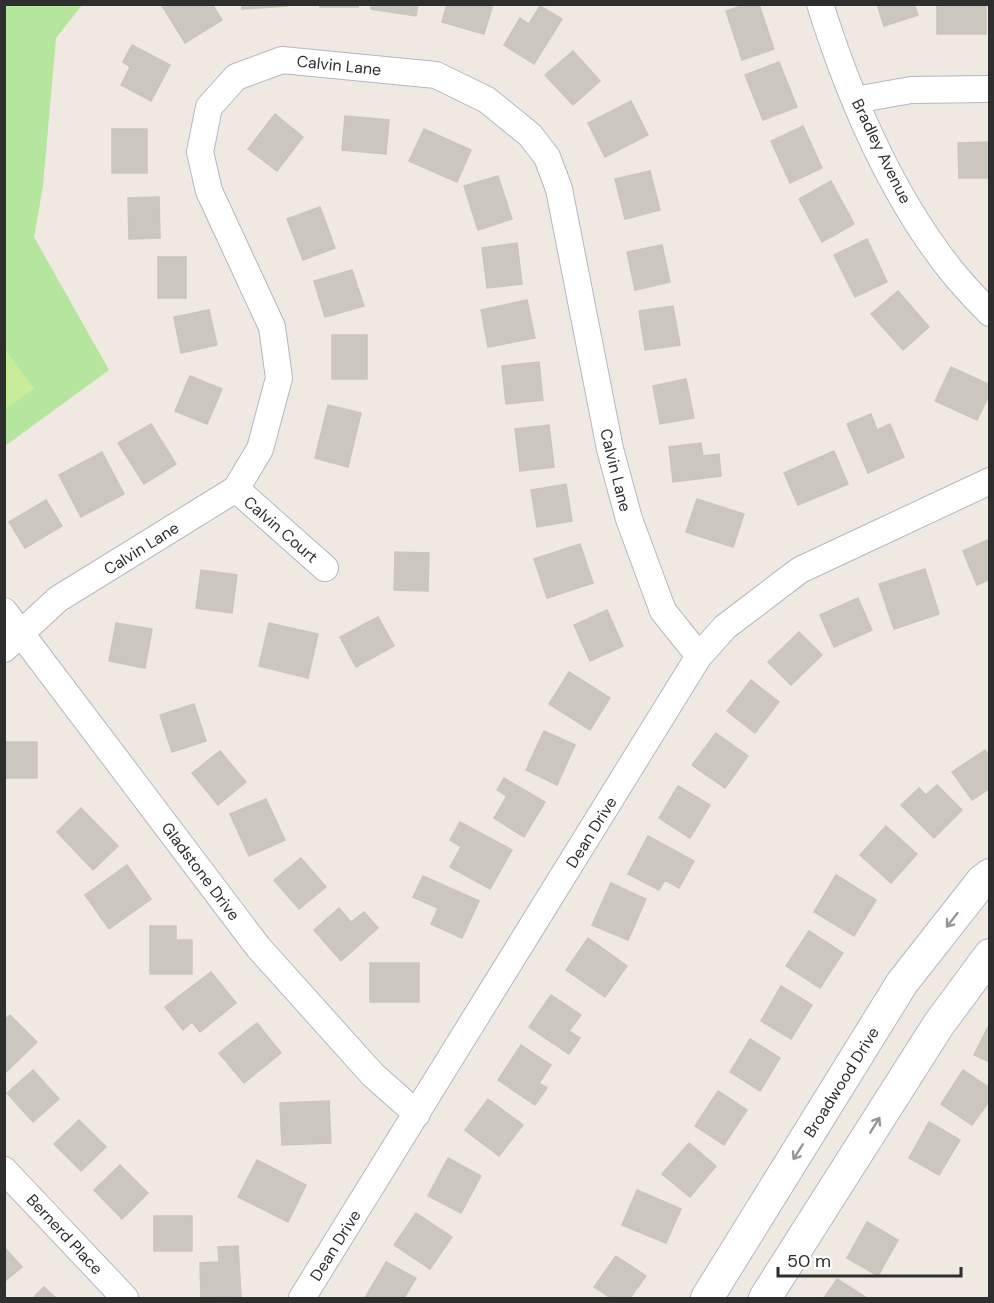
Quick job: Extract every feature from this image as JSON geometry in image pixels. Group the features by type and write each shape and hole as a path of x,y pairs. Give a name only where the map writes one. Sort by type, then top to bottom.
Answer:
{"street":[{"name":"Bradley Avenue","path":"820,4 855,100 897,188 950,268 990,313"},
{"name":"Calvin Lane","path":"13,641 58,599 236,489 260,449 279,378 272,327 209,191 200,152 209,107 236,77 282,60 436,75 487,100 530,135 547,157 559,189 610,449 629,519 663,611 699,656"},
{"path":"855,100 911,90 990,90"},
{"name":"Dean Drive","path":"302,1299 699,656 725,627 800,570 990,481"},
{"name":"Calvin Court","path":"236,489 325,568"},
{"name":"Gladstone Drive","path":"4,610 13,641 258,947 373,1076 417,1114"},
{"name":"Broadwood Drive","path":"707,1299 902,983 982,881 990,875"},
{"path":"765,1299 939,1024 990,955"},
{"name":"Bernerd Place","path":"4,1170 125,1299"}],"green space":[{"path":"5,5 82,5 56,38 43,186 34,237 109,370 5,446"},
{"path":"4,347 34,389 5,409 4,409"}],"building":[{"path":"161,4 212,4 222,20 185,43"},
{"path":"242,4 287,4 287,6 242,9"},
{"path":"320,4 358,4 358,7 320,7"},
{"path":"371,4 418,4 416,16 371,9"},
{"path":"447,4 493,4 484,34 442,22"},
{"path":"747,4 759,4 774,49 742,60 726,11"},
{"path":"877,4 914,4 918,15 884,26"},
{"path":"937,4 986,4 986,34 937,34"},
{"path":"540,6 562,19 534,64 504,45 520,18 529,24"},
{"path":"132,45 170,65 151,101 121,85 130,67 123,62"},
{"path":"573,51 600,81 573,105 545,75"},
{"path":"779,62 797,107 763,120 745,75"},
{"path":"631,101 648,135 605,157 588,123"},
{"path":"275,114 303,137 277,171 248,149"},
{"path":"345,116 389,120 386,154 342,150"},
{"path":"803,126 822,168 790,183 771,141"},
{"path":"112,129 147,129 147,173 112,173"},
{"path":"424,129 471,150 457,182 409,161"},
{"path":"990,142 990,178 959,178 958,143"},
{"path":"650,171 660,210 625,219 615,179"},
{"path":"498,176 512,219 478,230 464,186"},
{"path":"831,181 854,224 822,242 799,199"},
{"path":"159,197 160,238 129,239 128,198"},
{"path":"320,207 335,248 303,260 287,219"},
{"path":"867,239 887,282 855,297 834,255"},
{"path":"517,243 522,284 487,288 482,248"},
{"path":"662,245 670,282 635,290 627,252"},
{"path":"158,257 186,257 186,298 158,298"},
{"path":"352,270 364,306 325,317 314,281"},
{"path":"898,291 929,327 903,350 871,314"},
{"path":"527,300 535,338 488,347 481,310"},
{"path":"673,306 680,345 645,350 639,311"},
{"path":"209,310 217,345 181,353 174,317"},
{"path":"332,335 367,335 367,379 332,379"},
{"path":"539,362 543,400 506,404 502,366"},
{"path":"951,367 990,385 990,393 977,420 935,401"},
{"path":"190,376 222,389 207,424 175,411"},
{"path":"686,379 694,418 660,424 653,386"},
{"path":"328,405 361,413 348,467 315,458"},
{"path":"871,414 877,430 890,424 904,457 868,473 847,424"},
{"path":"151,424 176,464 144,484 118,443"},
{"path":"549,425 554,467 520,471 515,429"},
{"path":"701,443 703,456 719,454 721,476 673,482 669,447"},
{"path":"834,451 848,484 798,505 784,473"},
{"path":"102,452 124,494 81,517 59,475"},
{"path":"566,484 572,521 537,527 531,490"},
{"path":"697,499 744,514 733,547 686,532"},
{"path":"46,500 62,526 25,548 9,522"},
{"path":"990,539 990,579 977,585 963,551"},
{"path":"580,544 593,583 547,598 534,559"},
{"path":"395,552 429,553 428,591 394,590"},
{"path":"925,569 939,614 894,629 879,584"},
{"path":"201,570 237,575 232,613 196,608"},
{"path":"858,598 872,630 834,647 820,615"},
{"path":"607,610 623,646 590,661 574,625"},
{"path":"378,617 394,646 356,667 340,637"},
{"path":"116,623 152,629 145,668 109,661"},
{"path":"269,623 318,634 308,678 259,666"},
{"path":"799,632 822,655 791,685 768,662"},
{"path":"569,672 610,698 590,730 549,704"},
{"path":"751,680 779,702 755,733 727,711"},
{"path":"194,704 206,741 172,752 160,715"},
{"path":"544,731 575,745 557,785 526,770"},
{"path":"716,733 748,756 725,788 692,765"},
{"path":"4,742 37,742 37,778 4,778"},
{"path":"985,750 990,756 990,788 972,800 952,772"},
{"path":"220,751 246,782 218,805 192,773"},
{"path":"504,778 545,802 524,837 494,818 507,796 497,790"},
{"path":"937,785 962,810 934,838 901,805 919,788 926,795"},
{"path":"678,786 710,805 690,838 659,818"},
{"path":"266,799 285,840 249,856 230,814"},
{"path":"81,808 118,846 93,870 57,832"},
{"path":"460,822 512,850 490,889 450,867 461,847 450,840"},
{"path":"886,826 917,854 891,883 860,855"},
{"path":"648,836 694,861 679,888 665,880 659,890 628,874"},
{"path":"301,858 326,887 299,909 274,880"},
{"path":"127,865 151,899 109,929 85,895"},
{"path":"836,875 876,900 854,936 814,912"},
{"path":"423,876 479,901 462,938 431,924 438,908 413,897"},
{"path":"611,883 646,899 628,940 592,925"},
{"path":"339,908 351,922 364,912 378,928 341,961 314,930"},
{"path":"150,926 176,926 176,940 192,940 192,974 150,974"},
{"path":"809,931 843,953 820,988 786,966"},
{"path":"588,938 627,966 605,997 566,970"},
{"path":"370,963 419,963 419,1002 370,1002"},
{"path":"211,972 236,1003 200,1032 192,1022 183,1030 165,1007"},
{"path":"781,986 812,1005 791,1039 761,1021"},
{"path":"551,995 581,1015 569,1031 580,1038 569,1054 529,1027"},
{"path":"10,1015 37,1042 4,1074 4,1020"},
{"path":"257,1023 281,1053 244,1083 219,1053"},
{"path":"990,1023 990,1062 974,1055"},
{"path":"750,1039 780,1058 760,1091 730,1072"},
{"path":"521,1045 551,1065 539,1083 547,1088 535,1105 498,1080"},
{"path":"33,1070 59,1099 33,1122 7,1093"},
{"path":"963,1070 990,1088 990,1100 972,1125 941,1104"},
{"path":"718,1091 747,1110 724,1145 695,1126"},
{"path":"488,1099 523,1125 499,1156 465,1130"},
{"path":"329,1101 331,1143 282,1145 280,1103"},
{"path":"79,1120 106,1147 81,1171 54,1144"},
{"path":"929,1122 960,1140 939,1175 909,1158"},
{"path":"689,1143 716,1166 690,1197 662,1174"},
{"path":"448,1158 481,1176 461,1213 428,1196"},
{"path":"257,1160 306,1185 288,1222 238,1197"},
{"path":"120,1165 148,1193 122,1219 94,1190"},
{"path":"637,1190 681,1209 666,1243 622,1225"},
{"path":"416,1213 452,1237 430,1269 394,1245"},
{"path":"154,1216 192,1216 192,1251 154,1251"},
{"path":"867,1222 898,1240 878,1276 847,1258"},
{"path":"238,1246 241,1296 201,1298 200,1263 219,1262 218,1247"},
{"path":"4,1247 22,1267 4,1282"},
{"path":"616,1256 646,1276 630,1298 611,1298 594,1287"},
{"path":"386,1262 416,1278 404,1298 365,1298"},
{"path":"837,1279 865,1297 824,1298"},
{"path":"44,1287 56,1298 33,1298"}]}
